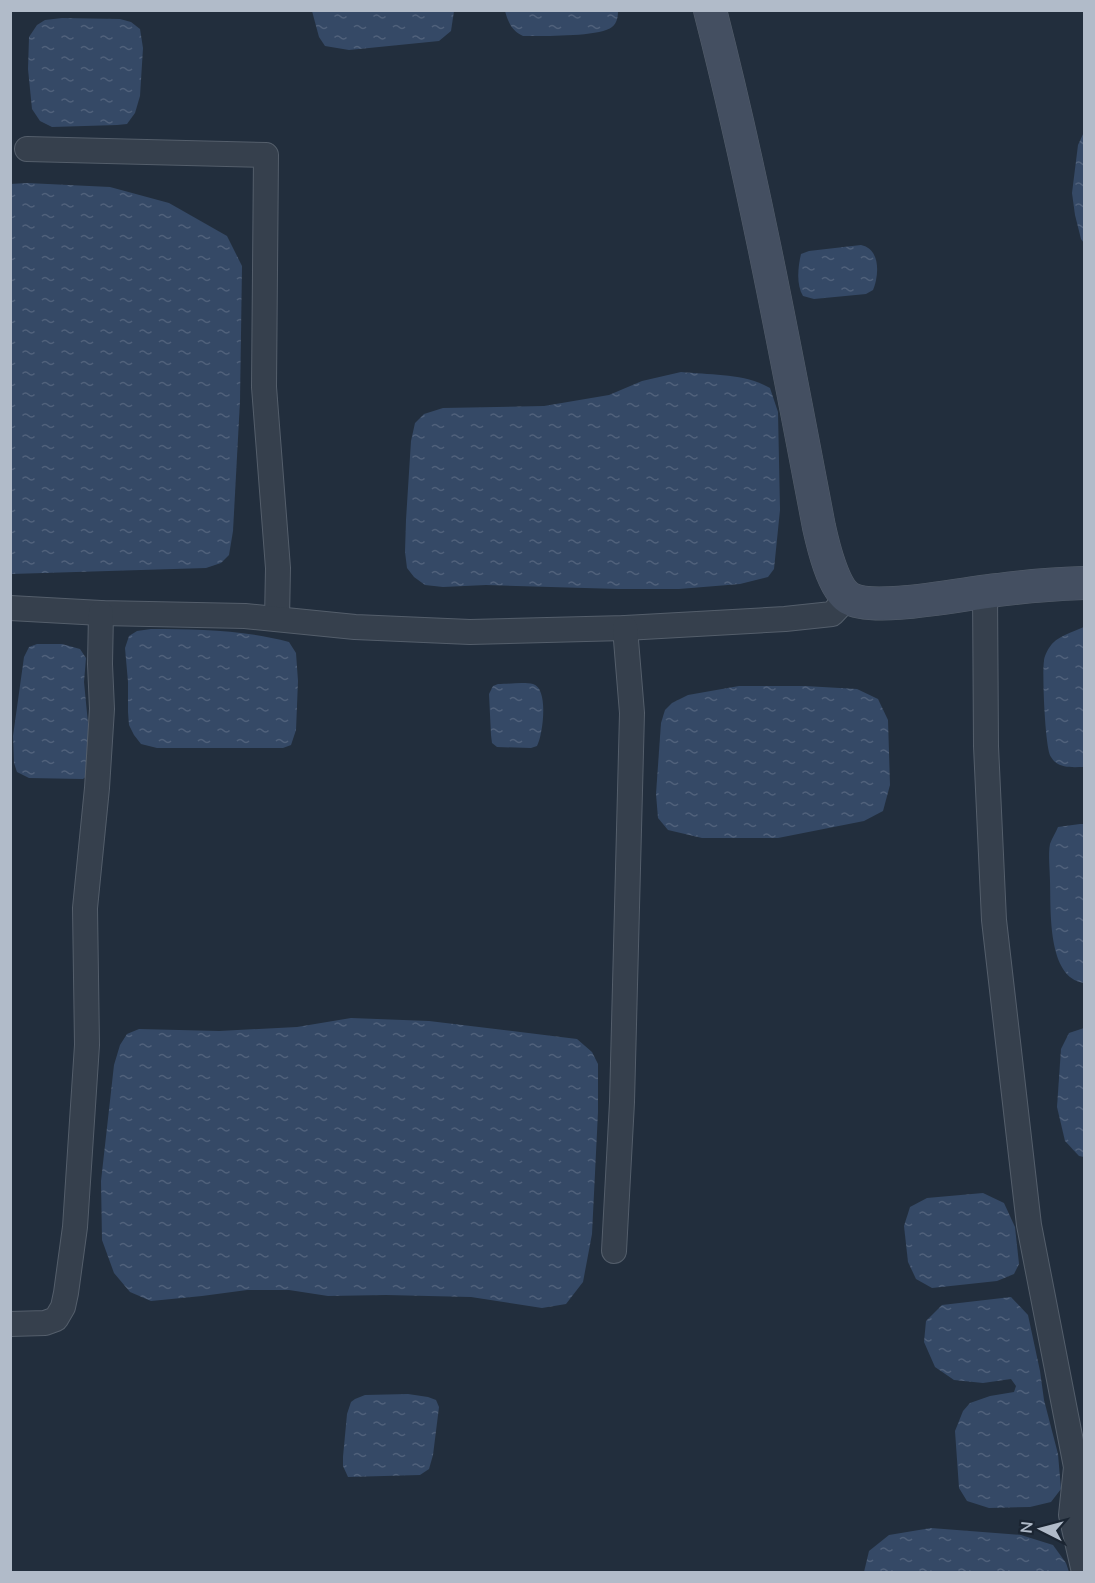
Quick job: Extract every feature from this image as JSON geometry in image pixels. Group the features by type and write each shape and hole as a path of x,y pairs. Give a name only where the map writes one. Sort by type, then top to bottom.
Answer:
{"street":[{"path":"710,10 733,99 754,196 825,552 840,587 848,597 861,602 894,604 985,591 1084,583"},
{"path":"27,149 266,155 264,387 278,568 277,619"},
{"path":"985,591 986,746 994,920 1029,1225 1076,1467 1071,1515 1084,1572"},
{"path":"10,608 101,613 245,616 355,627 470,632 625,628 785,619 832,614 848,597"},
{"path":"10,1324 45,1323 56,1319 63,1307 66,1293 75,1227 87,1044 85,908 98,788 102,709 101,613"},
{"path":"614,1251 622,1102 632,713 625,628"}],"water":[{"path":"312,10 454,11 451,31 439,41 349,50 325,46 319,37"},
{"path":"505,11 618,11 612,27 595,33 523,36 513,29"},
{"path":"120,19 131,22 140,29 143,48 140,96 135,113 127,124 52,127 40,121 32,109 28,69 29,37 37,25 45,20"},
{"path":"1084,132 1084,243 1075,215 1072,193 1078,145"},
{"path":"10,184 110,187 169,203 227,236 242,266 240,401 233,531 229,555 221,563 206,568 11,574"},
{"path":"861,245 872,252 877,264 873,290 866,294 814,299 803,296 798,281 801,254"},
{"path":"681,372 738,377 770,388 778,412 780,510 774,569 768,577 740,584 679,589 486,585 443,587 425,585 407,568 406,520 411,441 415,423 424,414 443,408 544,406 609,395 642,381"},
{"path":"1084,627 1084,767 1066,766 1057,764 1049,751 1044,710 1044,659 1048,649 1056,640"},
{"path":"151,629 238,633 289,642 296,653 298,681 296,730 291,745 283,748 157,748 141,744 129,725 125,648 129,636 137,631"},
{"path":"37,644 62,644 80,649 86,658 84,682 90,744 88,775 83,779 29,778 17,772 14,763 13,736 24,657 29,647"},
{"path":"529,683 538,687 543,702 543,712 537,746 531,748 497,747 492,743 489,694 493,686"},
{"path":"739,686 857,689 878,699 888,720 890,785 883,811 864,821 778,838 702,838 668,830 658,818 656,794 661,723 665,710 672,703 688,695"},
{"path":"1084,824 1084,983 1072,978 1063,969 1057,956 1051,925 1049,857 1050,844 1058,827"},
{"path":"351,1018 429,1021 577,1039 592,1052 598,1064 598,1112 592,1234 583,1282 566,1304 542,1308 471,1297 328,1296 289,1290 247,1290 151,1301 130,1292 114,1273 102,1240 101,1181 114,1065 120,1045 127,1034 139,1029 219,1031 297,1027"},
{"path":"1084,1028 1084,1157 1079,1156 1065,1141 1057,1107 1061,1049 1069,1033"},
{"path":"983,1193 1004,1203 1015,1227 1019,1264 1014,1274 997,1281 932,1288 916,1279 908,1262 904,1226 910,1207 927,1198"},
{"path":"1011,1297 1028,1315 1044,1400 1058,1454 1061,1489 1051,1502 1030,1507 989,1508 967,1501 959,1488 955,1431 963,1411 970,1403 990,1396 1014,1392 1016,1386 1011,1379 983,1383 954,1380 935,1367 924,1342 926,1321 942,1305"},
{"path":"408,1394 436,1400 439,1407 429,1469 420,1475 348,1477 343,1466 343,1457 347,1414 351,1402 365,1395"},
{"path":"931,1528 1021,1535 1053,1545 1066,1563 1069,1572 864,1572 869,1551 889,1535"}]}
